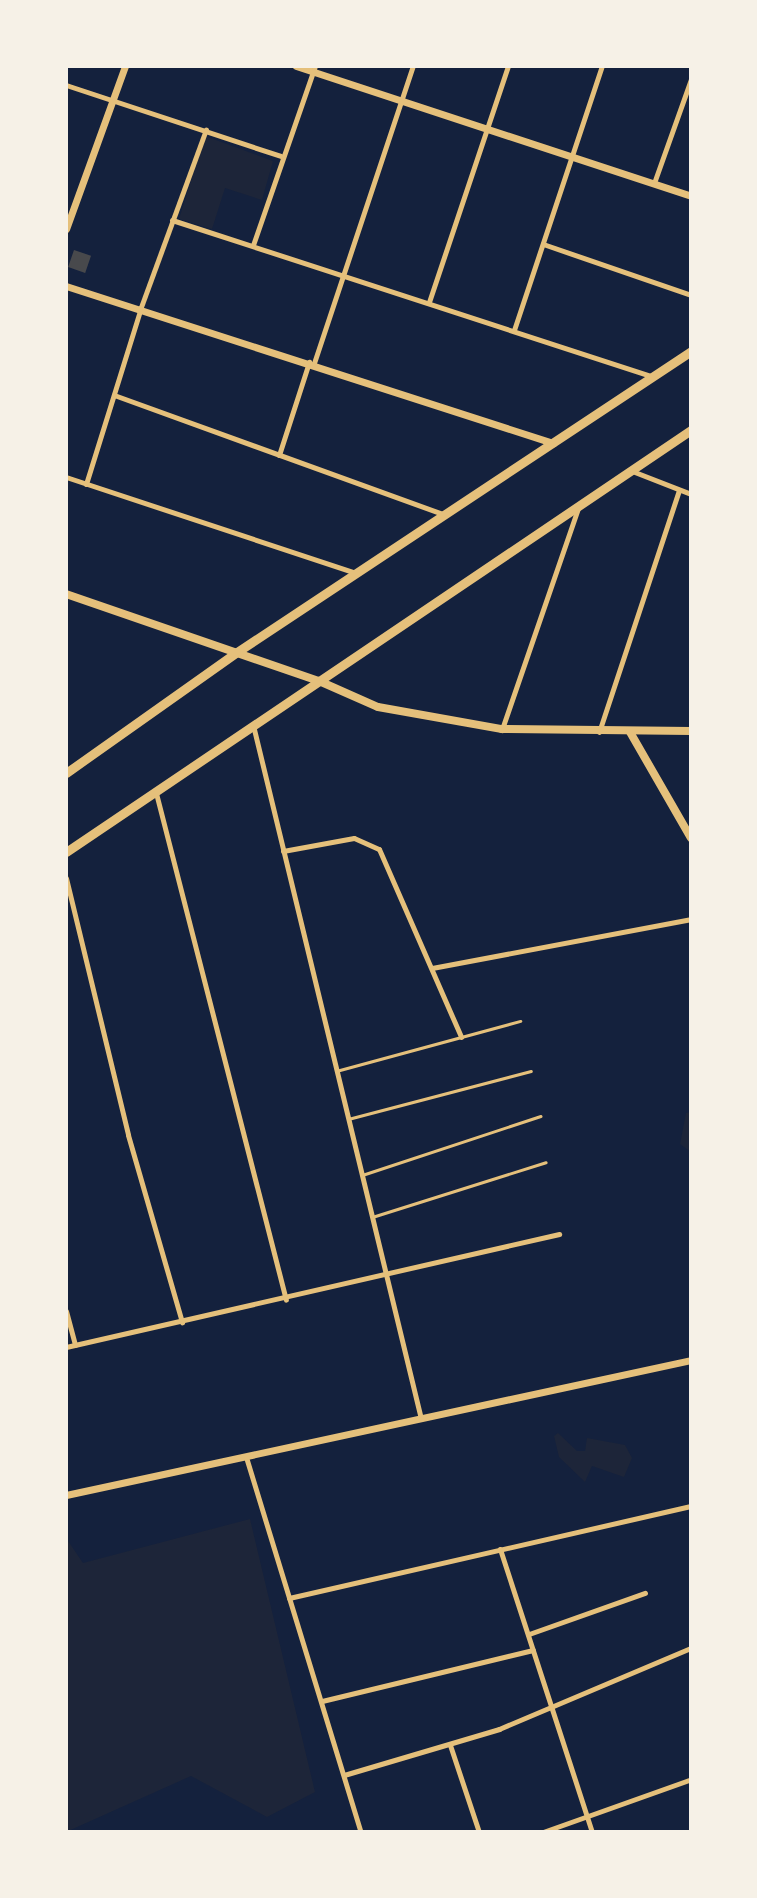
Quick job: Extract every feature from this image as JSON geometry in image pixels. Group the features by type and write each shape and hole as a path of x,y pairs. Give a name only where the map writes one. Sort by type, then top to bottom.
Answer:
{"main road":[{"path":"66,773 237,652 691,351"},
{"path":"66,852 691,430"},
{"path":"66,594 319,681 378,707 502,729 599,733 691,731"},
{"path":"630,732 691,838"}],"street":[{"path":"66,229 125,66"},
{"path":"296,66 314,69 691,196"},
{"path":"279,455 346,274 413,66"},
{"path":"429,302 508,66"},
{"path":"514,330 602,66"},
{"path":"253,245 281,156 314,69"},
{"path":"654,184 691,79"},
{"path":"66,85 281,156"},
{"path":"86,484 141,307 206,129"},
{"path":"172,220 653,376"},
{"path":"543,244 691,295"},
{"path":"66,286 312,362 553,443"},
{"path":"114,395 447,515"},
{"path":"631,471 691,494"},
{"path":"66,477 357,574"},
{"path":"599,733 679,490"},
{"path":"502,729 580,504"},
{"path":"253,724 421,1420"},
{"path":"156,792 286,1300"},
{"path":"283,851 354,838 373,843 389,865 461,1037"},
{"path":"66,878 128,1135 182,1322"},
{"path":"432,968 691,919"},
{"path":"66,1347 286,1300 559,1234"},
{"path":"66,1311 75,1345"},
{"path":"66,1495 691,1360"},
{"path":"246,1457 361,1832"},
{"path":"289,1598 691,1506"},
{"path":"500,1549 592,1832"},
{"path":"529,1634 645,1593"},
{"path":"344,1775 450,1745 553,1708 691,1648"},
{"path":"322,1701 533,1650"},
{"path":"450,1745 479,1832"},
{"path":"543,1832 689,1780"}],"lane":[{"path":"336,1071 520,1021"},
{"path":"348,1119 531,1071"},
{"path":"362,1175 540,1116"},
{"path":"372,1217 546,1162"}],"shaded area":[{"path":"205,136 273,161 262,200 225,188 212,229 179,219"},
{"path":"691,1112 691,1152 680,1144 686,1113"},
{"path":"558,1433 577,1451 585,1451 587,1438 625,1445 632,1458 624,1477 592,1466 585,1482 559,1457 554,1436"},
{"path":"250,1519 315,1792 267,1817 191,1776 66,1832 66,1538 83,1563"}],"building":[{"path":"74,250 91,256 85,273 68,267"}]}
